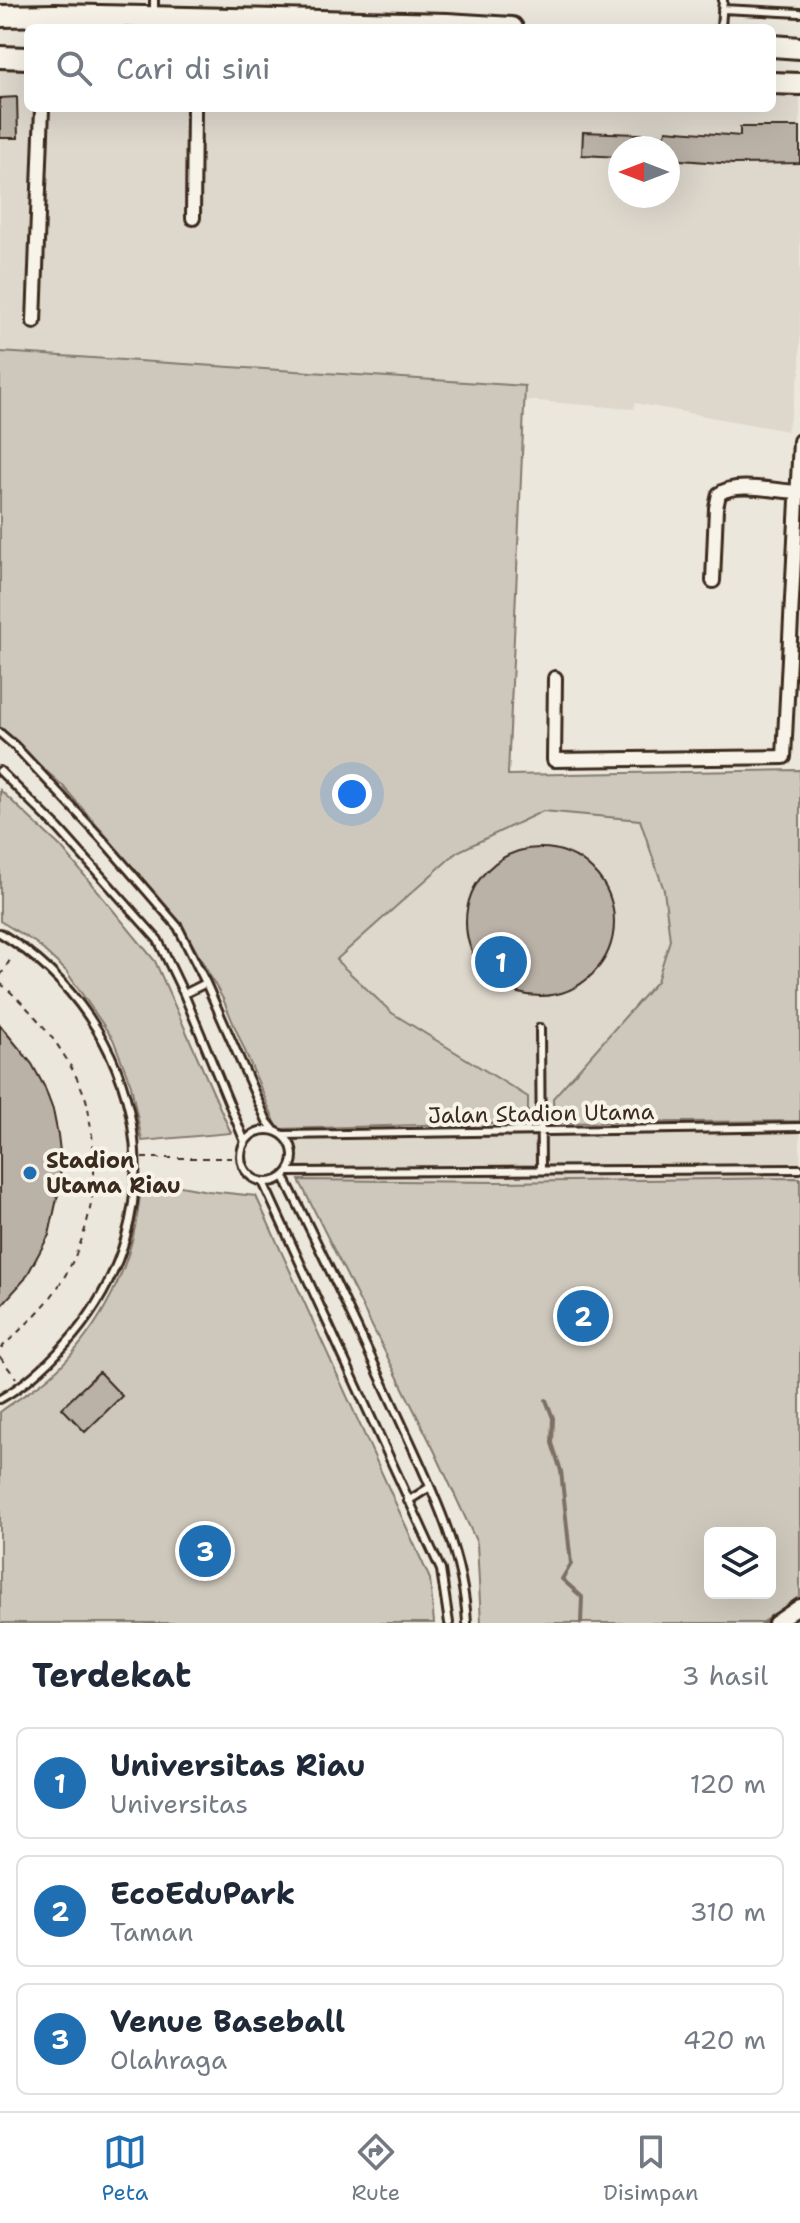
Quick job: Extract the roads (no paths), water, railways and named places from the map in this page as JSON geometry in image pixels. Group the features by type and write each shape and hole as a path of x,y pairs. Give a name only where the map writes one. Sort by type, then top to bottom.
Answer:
{"main road":[{"path":"0,16 154,9 447,24"},
{"path":"776,46 800,48"},
{"path":"0,57 24,58"},
{"path":"776,83 800,84"}],"street":[{"path":"34,322 42,112"},
{"path":"193,218 194,112"},
{"path":"555,678 554,760 784,757 800,441"},
{"path":"713,581 719,494 726,488 737,487 796,492"},
{"path":"785,729 800,729"},
{"path":"775,1623 800,1606"}],"lane":[{"path":"721,24 723,0"},
{"path":"722,9 800,13"},
{"path":"0,733 101,838 178,927 267,1121 283,1135 292,1150 293,1159 286,1174"},
{"path":"0,771 59,829 158,940 184,994 245,1142"},
{"path":"0,933 51,970 75,996 101,1035 124,1088 132,1123 135,1158 134,1193 128,1228 104,1293 85,1323 46,1365 0,1399"},
{"path":"184,994 206,983"},
{"path":"540,1028 541,1170"},
{"name":"Jalan Stadion Utama","path":"283,1135 800,1127"},
{"path":"275,1131 251,1135 245,1142 241,1158 247,1174 263,1182 271,1182 286,1174 800,1169"},
{"path":"286,1174 430,1487 457,1554 467,1623"},
{"path":"263,1182 441,1570 449,1623"},
{"path":"408,1501 430,1487"}],"waterway":[{"path":"546,1400 553,1418 552,1443 561,1471 571,1564 562,1579 582,1597 581,1623"},
{"path":"763,1623 785,1610"}],"place":[{"name":"Universitas Riau","path":"501,962"},
{"name":"Stadion Utama Riau","path":"30,1173"},
{"name":"EcoEduPark","path":"583,1316"},
{"name":"Venue Baseball","path":"205,1551"}]}
